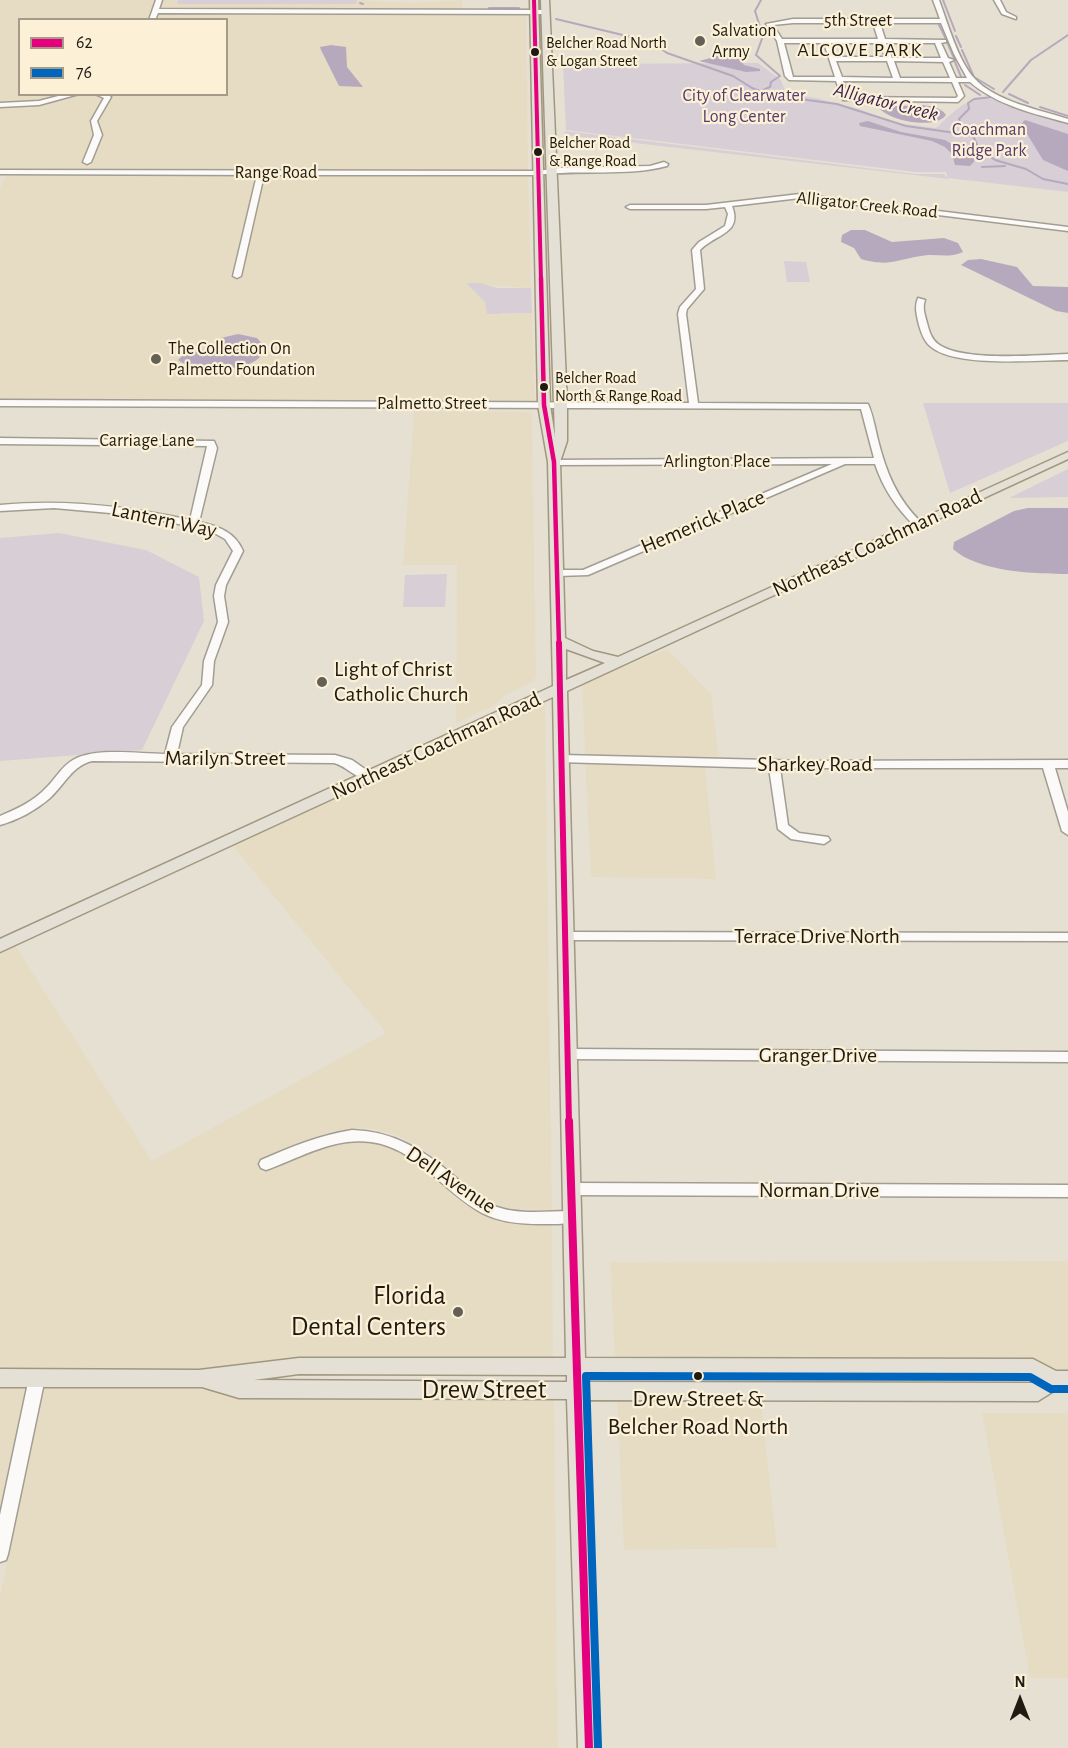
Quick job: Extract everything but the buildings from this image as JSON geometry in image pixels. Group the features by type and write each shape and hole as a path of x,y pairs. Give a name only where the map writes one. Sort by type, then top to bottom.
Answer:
{"main road":[{"path":"534,0 544,405 554,462 558,573 571,1218 589,1748"},
{"path":"545,0 561,404 561,441 554,462"},
{"name":"Northeast Coachman Road","path":"0,946 1068,455"},
{"path":"559,640 575,651 594,658 620,661"},
{"name":"Drew Street","path":"0,1377 199,1379 299,1366 1033,1368 1060,1380"},
{"name":"Drew Street","path":"199,1379 239,1389 1038,1392 1060,1380"}],"street":[{"path":"153,18 159,0"},
{"path":"936,0 972,80 983,89 1000,97 1068,121"},
{"path":"997,0 1004,13 1014,18"},
{"path":"155,11 545,12"},
{"path":"876,21 898,81"},
{"name":"5th Street","path":"780,41 769,24 772,22 944,21"},
{"path":"953,41 780,41 788,76 791,79 972,80"},
{"path":"827,41 844,97 849,100 942,101 960,99 938,41"},
{"path":"833,59 962,60"},
{"path":"0,105 39,103 68,96"},
{"path":"87,162 98,135 94,121 108,97 105,96"},
{"name":"Range Road","path":"2,172 538,173 650,168 664,164"},
{"path":"0,180 2,172"},
{"path":"237,276 261,172"},
{"name":"Alligator Creek Road","path":"630,207 728,205 789,197 812,197 1068,230"},
{"path":"694,406 682,314 683,309 700,289 696,250 706,238 732,224 733,215 728,205"},
{"path":"921,300 919,306 928,338 934,346 946,352 979,357 1068,357"},
{"name":"Palmetto Street","path":"0,403 865,406 879,461"},
{"name":"Carriage Lane","path":"0,441 211,443 212,448 194,524"},
{"path":"879,461 895,501 918,524"},
{"name":"Arlington Place","path":"554,462 879,461"},
{"name":"Hemerick Place","path":"558,573 584,573 846,462"},
{"name":"Lantern Way","path":"0,508 45,504 89,505 194,524 227,534 234,542 238,551 221,585 219,596 223,622 209,661 207,685 178,727 170,758"},
{"name":"Marilyn Street","path":"0,821 26,810 46,796 62,778 68,766 77,760 92,758 335,759 348,763 368,777"},
{"name":"Sharkey Road","path":"562,759 774,765 1068,764"},
{"path":"774,765 782,826 787,833 797,837 824,840"},
{"path":"1048,765 1068,831"},
{"name":"Terrace Drive North","path":"565,936 1068,937"},
{"name":"Granger Drive","path":"568,1054 1068,1057"},
{"name":"Dell Avenue","path":"266,1164 334,1137 355,1134 374,1136 395,1142 418,1154 488,1209 504,1215 571,1218"},
{"name":"Norman Drive","path":"571,1189 1068,1191"},
{"path":"0,1554 37,1378"}],"shaded area":[{"path":"0,0 156,0 149,18 18,18 18,96 228,96 228,18 155,18 158,12 526,13 528,171 0,170"},
{"path":"162,0 178,0 177,4 356,4 357,0 411,3 462,0 462,10 159,10"},
{"path":"331,45 346,47 347,67 363,87 339,86 320,47"},
{"path":"718,56 740,58 744,65 760,69 760,71 746,72 699,61"},
{"path":"897,106 930,106 946,115 940,120 923,123 893,117 880,109"},
{"path":"1025,120 1068,134 1068,171 1043,160 1021,124"},
{"path":"868,121 901,132 945,140 974,158 974,162 970,166 955,165 952,154 945,147 932,141 860,126 859,123"},
{"path":"7,173 257,174 233,278 240,278 264,174 528,174 531,288 467,284 485,302 487,308 501,315 532,313 535,402 0,400 0,188","holes":["238,334 248,364 215,369 196,369 184,354 207,349 217,341"]},
{"path":"851,230 865,230 892,242 944,238 958,243 963,252 952,255 921,256 892,262 871,261 861,259 854,248 841,242 842,235"},
{"path":"981,259 1017,267 1033,286 1068,287 1068,313 1056,311 961,265 968,260"},
{"path":"238,334 257,338 263,345 262,354 247,365 209,369 178,360 184,354 207,349 221,338"},
{"path":"414,411 532,412 536,677 532,682 505,695 494,706 456,723 457,565 403,565"},
{"path":"1028,508 1068,508 1068,574 1024,572 992,567 964,557 953,549 954,542 1014,511"},
{"path":"667,649 711,694 719,759 585,755 582,683"},
{"path":"545,700 552,1210 506,1208 492,1203 422,1148 398,1136 375,1129 355,1128 333,1131 257,1161 262,1173 336,1143 372,1142 392,1148 413,1160 486,1216 504,1222 552,1224 553,1359 300,1358 201,1371 0,1370 0,951 15,945 152,1161 386,1033 232,845"},
{"path":"585,764 705,766 716,879 591,877"},
{"path":"1068,1261 1068,1372 1056,1372 1053,1369 615,1359 610,1262"},
{"path":"0,1386 27,1386 0,1513"},
{"path":"43,1386 198,1387 238,1397 554,1399 558,1748 0,1748 0,1596"},
{"path":"617,1400 761,1400 777,1548 624,1550"},
{"path":"982,1413 1068,1413 1068,1678 1030,1678"}],"green space":[{"path":"178,0 357,0 356,4 177,4"},
{"name":"City of Clearwater Long Center","path":"758,63 781,80 785,91 792,95 816,98 858,109 897,123 936,128 963,105 983,98 1007,101 1068,122 1068,192 948,178 946,172 915,172 566,130 563,64"},
{"path":"565,131 915,174 944,174 949,179 565,135"},
{"path":"784,261 806,262 810,282 787,282"},
{"path":"466,283 480,283 497,288 531,288 532,313 487,314 485,302"},
{"path":"923,403 1068,403 1068,441 950,493"},
{"path":"1068,469 1068,497 1009,498"},
{"path":"59,533 146,550 199,577 204,621 142,750 0,761 0,538"},
{"path":"447,574 445,607 403,607 405,575"}],"waterway":[{"name":"Alligator Creek","path":"761,0 755,11 763,36 756,55 780,76 771,82 770,87 761,91"},
{"path":"943,0 955,31"},
{"path":"489,8 519,8"},
{"name":"Alligator Creek","path":"556,19 652,42 667,53 733,76 752,88 770,95 837,104 906,126 970,135"},
{"path":"939,25 946,39"},
{"name":"Alligator Creek","path":"1003,92 1031,60 1068,35"},
{"path":"956,36 961,47"},
{"path":"947,42 954,58"},
{"path":"962,50 974,77 994,89"},
{"path":"955,62 962,79"},
{"path":"965,85 980,95"},
{"path":"1009,94 1028,103"},
{"name":"Alligator Creek","path":"992,97 974,99 968,103 969,109 959,119 961,125 974,138 979,149 995,160 1026,169 1043,179 1068,184"},
{"path":"1040,107 1068,116"},
{"path":"982,167 1005,166"}],"transit line":[{"name":"62","path":"534,0 544,405 554,462 556,510 571,1217 589,1748"},
{"name":"76","path":"598,1748 586,1376 1030,1377 1051,1389 1068,1389"}],"place":[{"name":"Salvation Army","path":"700,41"},
{"name":"Belcher Road North & Logan Street","path":"535,52"},
{"name":"Belcher Road & Range Road","path":"538,152"},
{"name":"The Collection On Palmetto Foundation","path":"156,359"},
{"name":"Belcher Road North & Range Road","path":"544,387"},
{"name":"Light of Christ Catholic Church","path":"322,682"},
{"name":"Florida Dental Centers","path":"458,1312"},
{"name":"Drew Street & Belcher Road North","path":"698,1376"}],"district":[{"name":"ALCOVE PARK","path":"860,50"}],"park label":[{"name":"Coachman Ridge Park","path":"989,140"}]}
